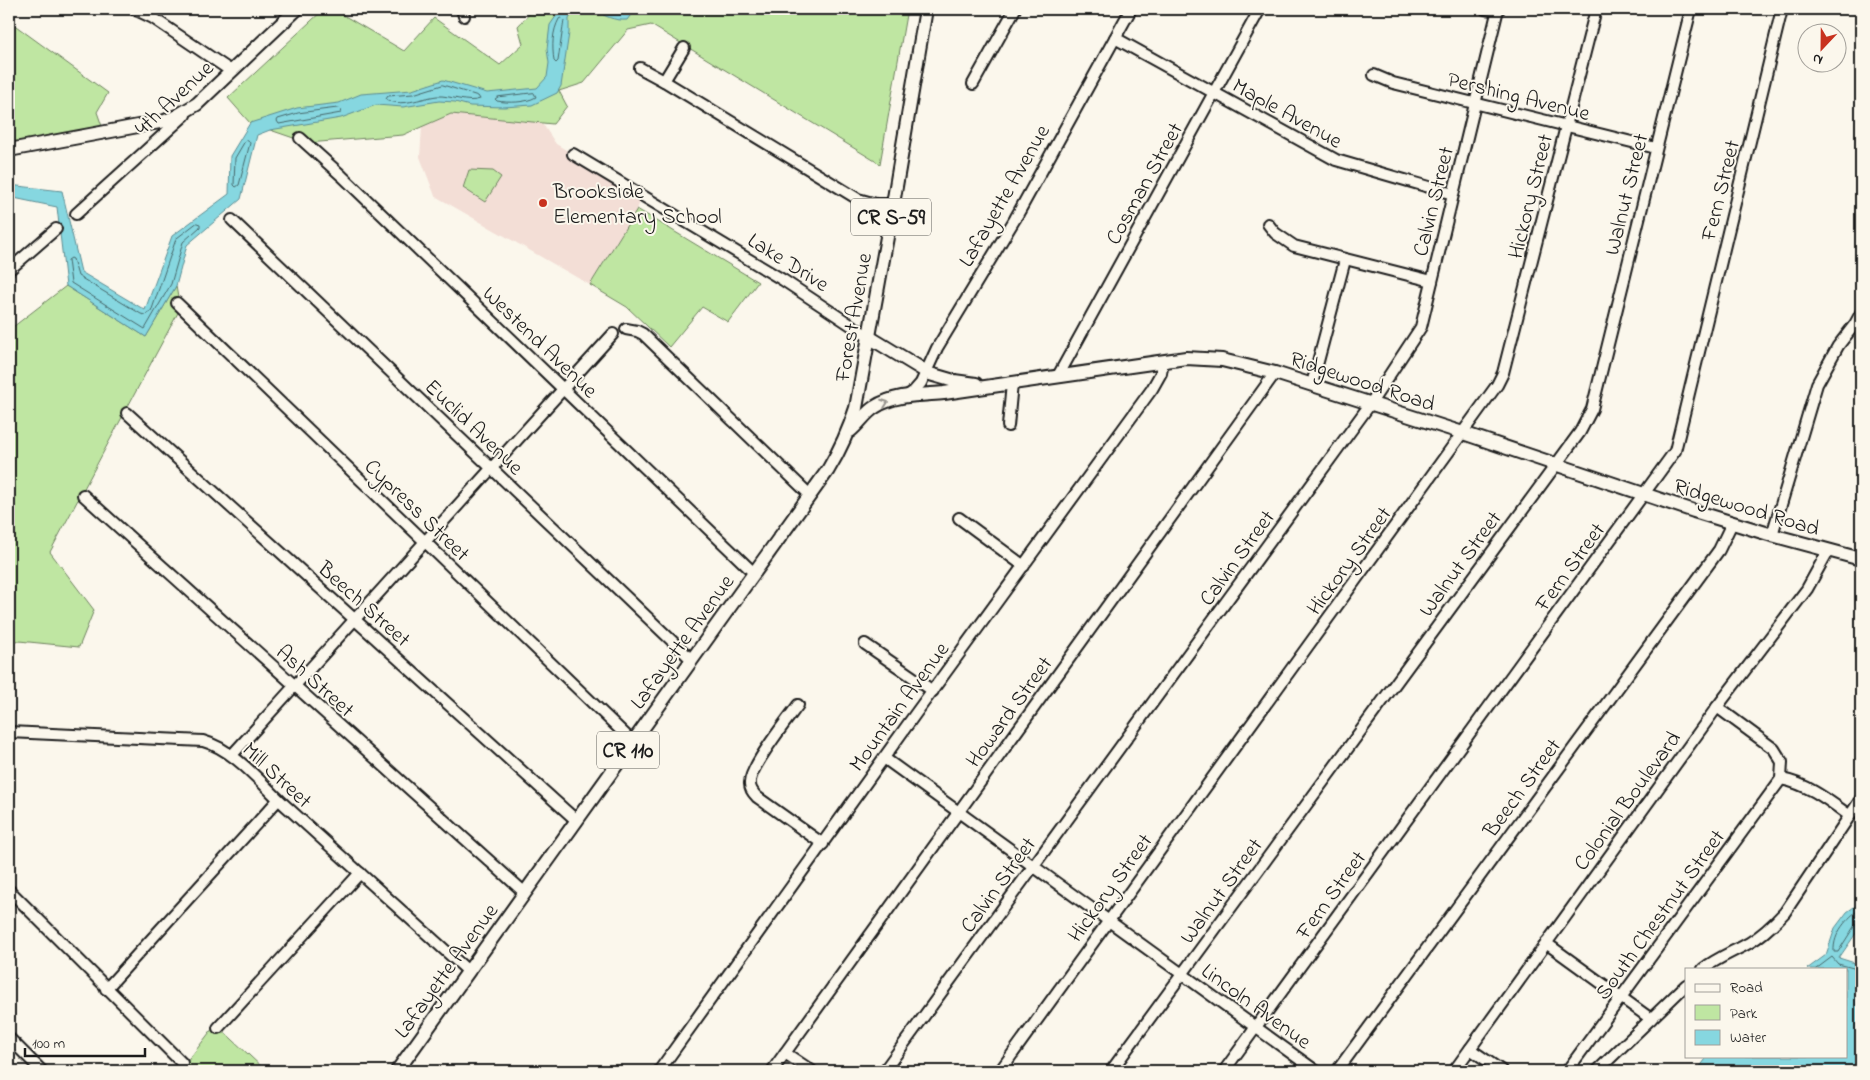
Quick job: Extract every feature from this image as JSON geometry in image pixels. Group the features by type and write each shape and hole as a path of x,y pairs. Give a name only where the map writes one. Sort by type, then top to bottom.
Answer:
{"main road":[{"name":"4th Avenue","path":"197,104 298,9"},
{"name":"Forest Avenue","path":"849,428 856,408 926,9"},
{"path":"9,150 165,121 197,104"},
{"name":"Lake Drive","path":"869,337 925,372 954,381 988,386"},
{"name":"Ridgewood Road","path":"849,428 875,407 906,396 1186,358 1222,360 1312,384 1732,523 1861,559"},
{"name":"Lafayette Avenue","path":"397,1071 828,470 849,428"}],"street":[{"path":"134,9 153,18 231,71"},
{"path":"973,84 1015,9"},
{"name":"Lafayette Avenue","path":"906,396 918,388 937,348 1015,219 1131,9"},
{"name":"Cosman Street","path":"1058,376 1260,9"},
{"path":"1485,9 1498,10"},
{"name":"Hickory Street","path":"1000,1071 1497,385 1503,373 1596,9"},
{"name":"Walnut Street","path":"1111,1071 1580,432 1592,409 1691,9"},
{"name":"Fern Street","path":"1224,1071 1676,451 1782,9"},
{"name":"Calvin Street","path":"884,1071 1371,404 1421,327 1498,10"},
{"name":"Maple Avenue","path":"1115,38 1336,160 1453,194"},
{"path":"664,81 684,48"},
{"path":"640,68 858,199 876,204 893,204"},
{"name":"Pershing Avenue","path":"1374,75 1393,83 1656,148"},
{"name":"4th Avenue","path":"76,214 197,104"},
{"name":"Westend Avenue","path":"300,138 754,573"},
{"name":"Lake Drive","path":"573,154 783,280 869,337"},
{"name":"Euclid Avenue","path":"232,220 692,660"},
{"path":"1268,224 1279,237 1294,246 1432,281"},
{"path":"9,270 56,229"},
{"path":"1312,384 1345,260"},
{"name":"Cypress Street","path":"177,303 633,742"},
{"path":"1772,535 1817,384 1838,346 1861,313"},
{"path":"626,329 643,334 810,495"},
{"path":"232,755 613,334"},
{"name":"Mountain Avenue","path":"659,1071 932,691 1152,390 1161,373 1163,361"},
{"name":"Howard Street","path":"772,1071 1275,373"},
{"path":"1008,426 1012,383"},
{"name":"Beech Street","path":"127,413 577,821"},
{"name":"Ash Street","path":"83,495 525,893"},
{"path":"959,518 1024,566"},
{"name":"Beech Street","path":"1337,1071 1719,550 1732,523"},
{"name":"Colonial Boulevard","path":"1454,1071 1717,707 1807,589 1828,551"},
{"path":"865,644 932,691"},
{"path":"798,704 756,764 749,782 757,798 823,844"},
{"path":"1717,707 1774,749 1782,762 1781,779 1813,790 1850,816"},
{"name":"Mill Street","path":"9,732 203,741 221,748 232,755 278,800 468,971"},
{"name":"Lincoln Avenue","path":"884,758 1316,1071"},
{"name":"South Chestnut Street","path":"1567,1071 1781,779"},
{"path":"1704,968 1727,953 1754,940 1774,924 1785,912 1861,799"},
{"path":"106,989 278,800"},
{"path":"218,1028 360,873"},
{"path":"9,890 182,1063"},
{"path":"1546,943 1650,1019"},
{"path":"1597,1071 1685,986"},
{"path":"9,1038 42,1071"},
{"path":"1470,1049 1502,1071"},
{"path":"785,1053 812,1071"}],"shaded area":[{"name":"Brookside Elementary School","path":"451,114 542,123 556,144 642,195 637,210 590,285 435,196 420,157 422,127"}],"green space":[{"path":"324,9 333,9 404,51 434,18 500,65 523,44 518,26 534,9 907,9 880,164 651,25 628,30 584,83 559,91 567,106 553,124 451,114 403,135 308,143 250,123 228,98"},
{"path":"9,21 108,93 97,112 104,132 9,150"},
{"path":"469,170 493,171 501,177 485,202 463,188"},
{"path":"637,209 758,282 728,322 702,307 669,347 627,307 590,285"},
{"path":"66,286 146,337 176,286 180,309 50,552 94,610 79,647 9,640 9,330"},
{"path":"216,1024 266,1071 180,1071"}],"water":[{"path":"561,9 574,9 569,19 569,33 561,86 557,93 532,105 504,107 470,106 455,102 439,101 403,107 376,105 341,118 270,130 257,135 241,199 187,245 176,286 146,337 66,286 57,207 9,197 9,185 62,191 81,272 145,310 172,236 229,194 230,156 250,123 297,108 339,103 361,94 412,90 443,80 487,93 537,88 547,77 549,63 547,49 550,25"},
{"path":"593,9 635,9 627,20 618,20 609,18"},
{"path":"1861,902 1861,926 1839,958 1861,965 1861,1071 1697,1071 1707,1058 1848,1058 1848,968 1808,968 1826,955 1835,928 1847,912"}],"place":[{"name":"Brookside Elementary School","path":"543,203"}]}
